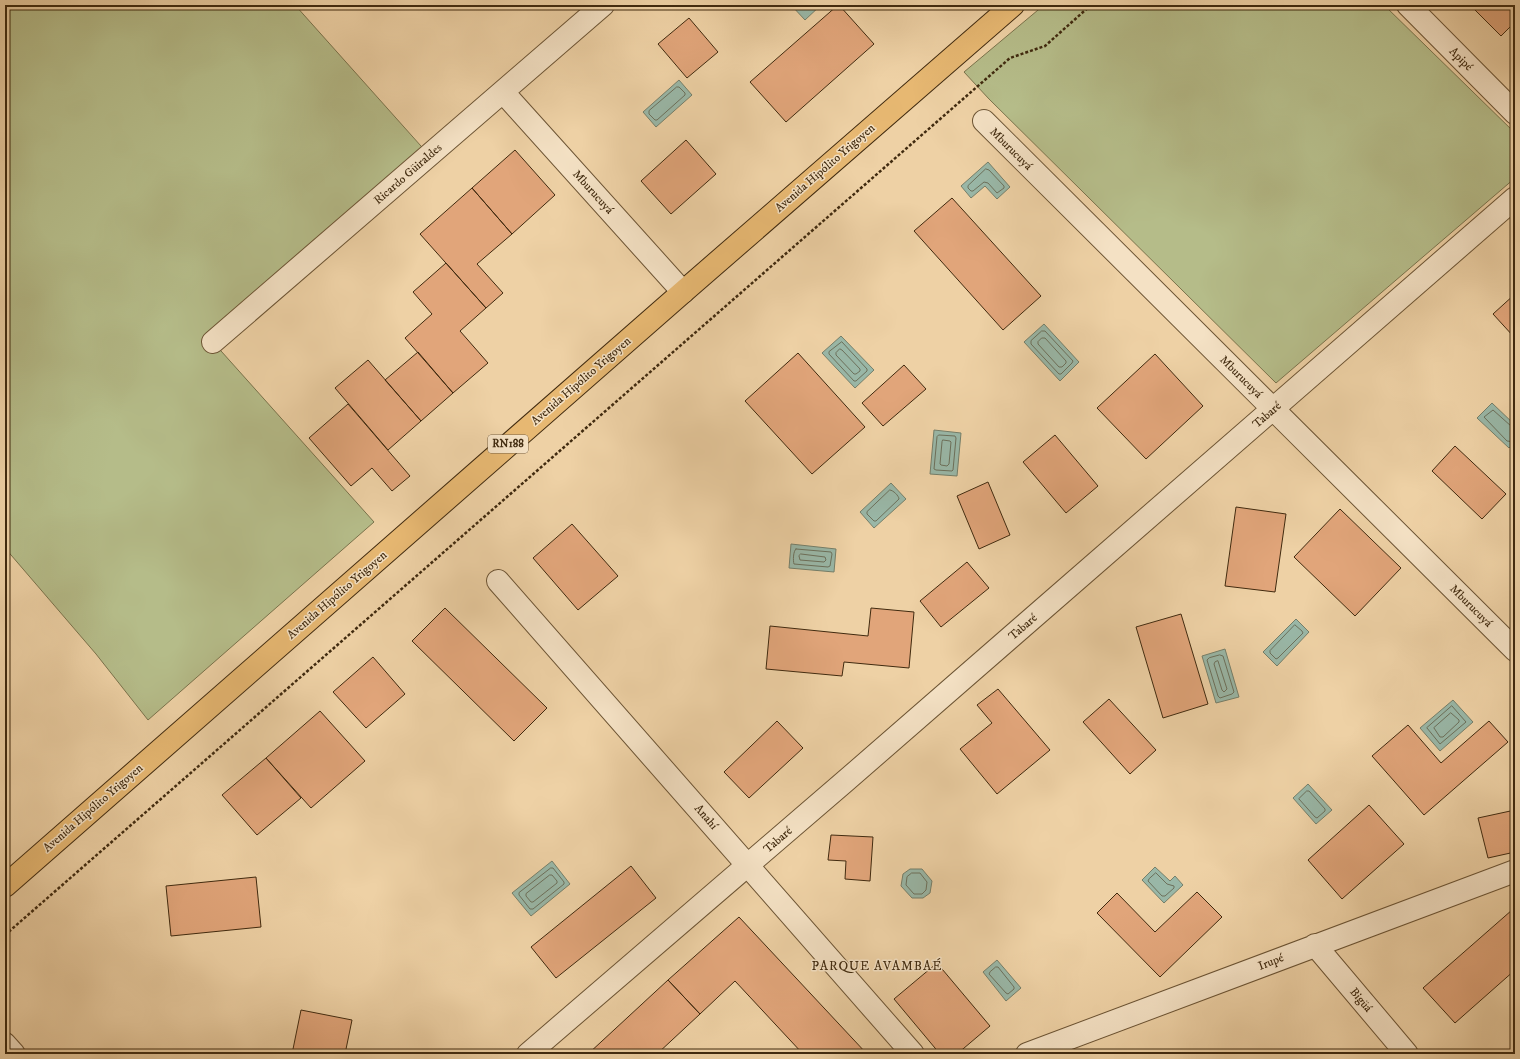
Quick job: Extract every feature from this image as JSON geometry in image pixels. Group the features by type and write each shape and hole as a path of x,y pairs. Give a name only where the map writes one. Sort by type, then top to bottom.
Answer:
{"main road":[{"name":"Avenida Hipólito Yrigoyen","path":"5,886 1013,5"}],"street":[{"name":"Ricardo Güiraldes","path":"212,342 603,5"},
{"name":"Apipé","path":"1408,5 1515,113"},
{"name":"Mburucuyá","path":"503,92 683,292"},
{"name":"Mburucuyá","path":"984,121 1515,650"},
{"name":"Tabaré","path":"528,1054 748,866 1515,198"},
{"name":"Anahí","path":"498,581 912,1054"},
{"name":"Irupé","path":"1027,1054 1515,871"},
{"name":"Bigüá","path":"1315,945 1407,1054"},
{"path":"5,1044 14,1054"}],"path":[{"path":"5,935 1010,58 1045,46 1091,5"}],"green space":[{"path":"5,5 295,5 429,155 213,342 374,522 148,720 96,654 5,548"},
{"path":"1044,5 1384,5 1515,133 1515,178 1276,383 989,99 964,72"}],"water":[{"path":"791,5 821,5 805,20"},
{"path":"679,80 692,95 656,127 643,112"},
{"path":"988,162 1010,187 997,199 985,186 971,198 961,186"},
{"path":"1044,324 1079,362 1060,381 1024,342"},
{"path":"841,336 874,370 855,388 822,353"},
{"path":"1492,403 1515,425 1515,448 1512,445 1509,448 1477,418"},
{"path":"934,430 961,433 957,476 930,474"},
{"path":"891,483 906,499 874,528 860,512"},
{"path":"791,544 836,549 834,572 789,568"},
{"path":"1296,619 1309,632 1277,666 1263,652"},
{"path":"1225,649 1239,697 1216,703 1202,656"},
{"path":"1453,700 1473,722 1440,751 1420,728"},
{"path":"1308,784 1332,810 1316,824 1293,798"},
{"path":"552,861 570,884 531,916 512,893"},
{"path":"1155,867 1170,881 1175,876 1183,885 1164,903 1142,880"},
{"path":"910,869 922,869 932,881 930,893 923,898 912,898 901,886 903,874"},
{"path":"997,960 1021,988 1006,1001 983,972"}],"building":[{"path":"838,5 874,44 786,122 750,82"},
{"path":"1470,5 1515,5 1515,22 1501,36"},
{"path":"689,18 718,52 687,78 658,44"},
{"path":"686,140 716,174 671,214 641,181"},
{"path":"515,150 555,195 512,234 472,188"},
{"path":"472,188 512,234 477,264 503,293 486,308 420,234"},
{"path":"952,198 1041,296 1003,330 914,231"},
{"path":"446,263 486,308 460,331 488,363 453,393 405,338 432,314 413,292"},
{"path":"1515,294 1515,336 1514,337 1493,314"},
{"path":"418,352 453,393 421,421 385,380"},
{"path":"798,353 865,427 812,474 745,401"},
{"path":"1155,354 1203,406 1146,459 1097,408"},
{"path":"368,360 421,421 388,450 335,388"},
{"path":"904,365 926,389 883,426 862,403"},
{"path":"348,404 410,476 392,491 372,468 351,486 309,438"},
{"path":"1055,435 1098,486 1066,513 1023,462"},
{"path":"1455,446 1506,494 1482,519 1432,471"},
{"path":"988,482 1010,535 979,549 957,496"},
{"path":"1236,507 1286,514 1275,592 1225,586"},
{"path":"1340,509 1401,568 1355,616 1294,557"},
{"path":"572,524 618,576 578,610 533,558"},
{"path":"967,562 989,588 941,627 920,601"},
{"path":"445,608 547,708 514,741 412,641"},
{"path":"871,608 914,612 909,668 844,662 842,676 766,669 770,626 868,636"},
{"path":"1181,614 1208,704 1163,718 1136,627"},
{"path":"373,657 405,694 366,728 333,692"},
{"path":"998,689 1050,750 997,794 960,749 992,723 977,705"},
{"path":"1109,699 1156,750 1130,774 1083,722"},
{"path":"320,711 365,761 311,808 266,758"},
{"path":"777,721 803,748 749,798 724,772"},
{"path":"1489,721 1508,742 1424,815 1372,756 1408,725 1441,763"},
{"path":"266,758 301,798 257,835 222,795"},
{"path":"1369,805 1404,844 1342,899 1308,860"},
{"path":"1515,810 1515,852 1488,858 1478,818"},
{"path":"831,835 873,837 870,881 845,879 846,861 828,860"},
{"path":"631,866 656,898 556,978 531,947"},
{"path":"256,877 261,927 171,936 166,886"},
{"path":"1197,892 1222,917 1160,977 1097,913 1117,893 1155,932"},
{"path":"1512,910 1515,913 1515,970 1455,1023 1423,988"},
{"path":"739,917 867,1054 803,1054 735,981 700,1014 668,980"},
{"path":"937,963 990,1026 957,1054 940,1054 894,999"},
{"path":"668,980 700,1014 657,1054 588,1054"},
{"path":"301,1010 352,1020 345,1054 292,1054"}],"district":[{"name":"PARQUE AVAMBAÉ","path":"877,966"}]}
